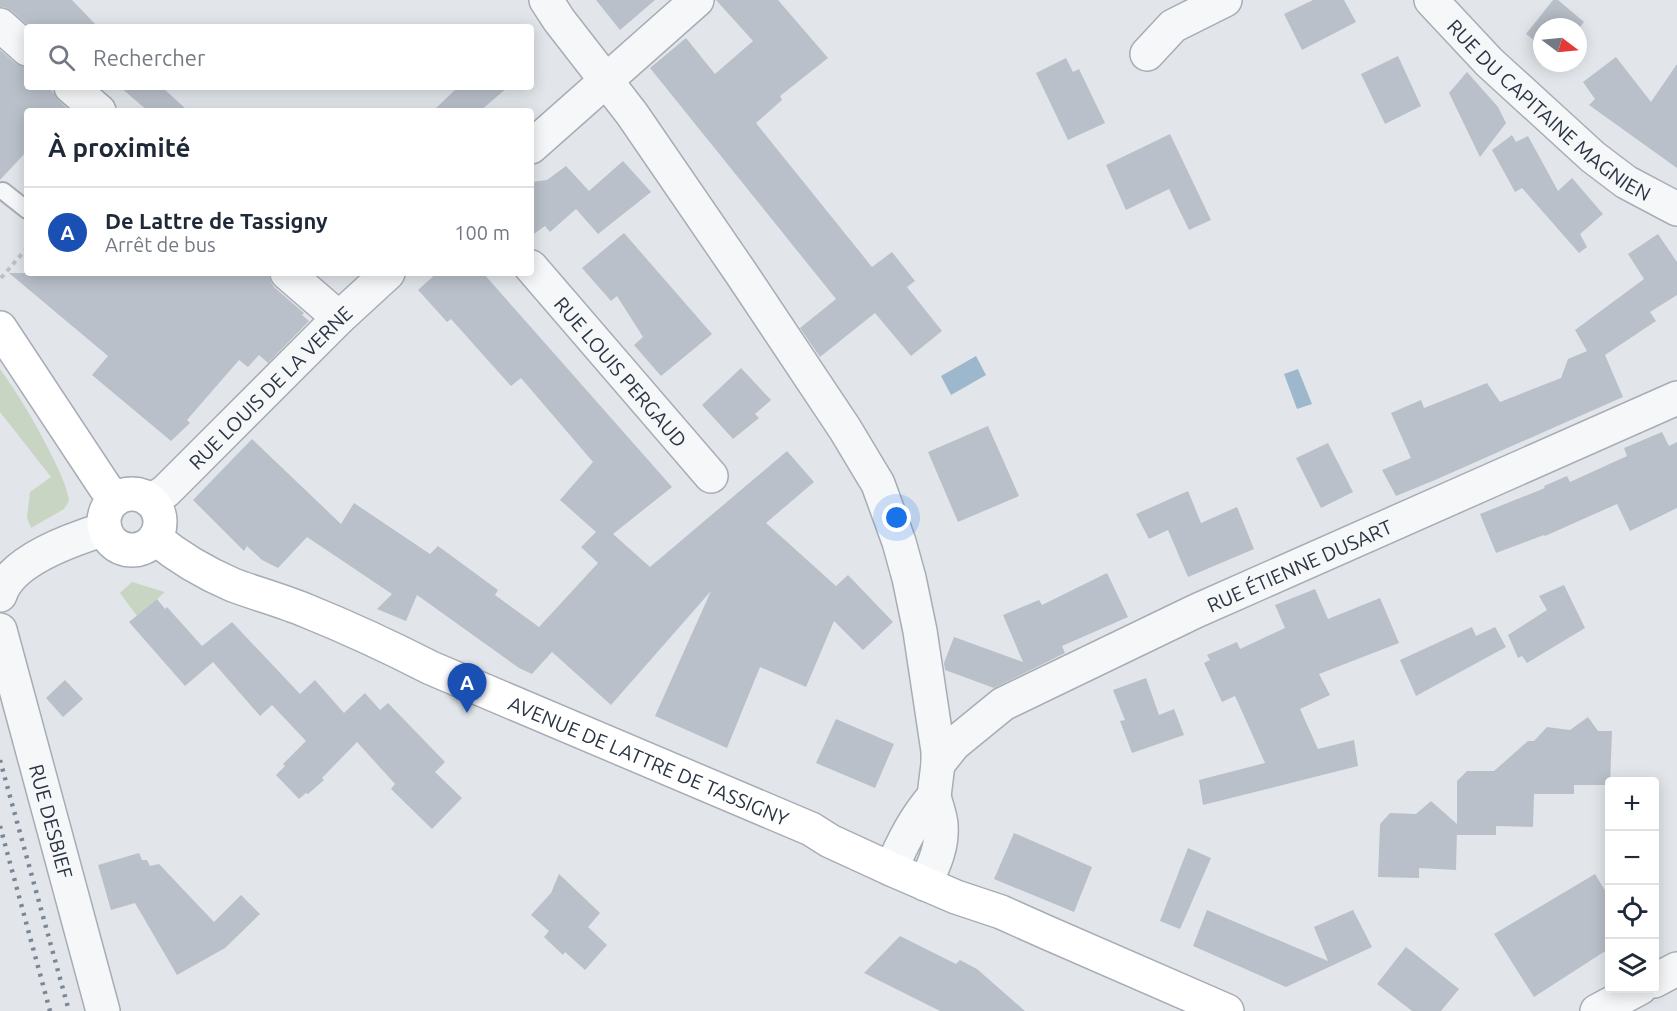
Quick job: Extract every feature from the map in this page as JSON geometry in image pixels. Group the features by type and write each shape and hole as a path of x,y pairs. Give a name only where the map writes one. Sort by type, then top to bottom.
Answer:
{"main road":[{"path":"0,328 105,487 110,514 108,537 120,548 139,549 148,545 159,531 160,523 156,507 143,496 124,495 110,514"},
{"name":"AVENUE DE LATTRE DE TASSIGNY","path":"155,538 166,548 201,569 233,584 305,610 378,641 431,668 812,829 830,841 891,869 956,897 1001,912 1165,983 1221,1010"}],"street":[{"path":"546,0 632,114 845,429 878,484 899,542 913,599 928,684 938,764 934,796 941,824 941,840 926,884"},
{"path":"534,144 697,0"},
{"path":"1147,54 1173,26 1225,0"},
{"name":"RUE DU CAPITAINE MAGNIEN","path":"1431,0 1489,62 1593,157 1626,182 1677,209"},
{"path":"0,25 24,46"},
{"path":"74,90 96,108"},
{"name":"RUE LOUIS PERGAUD","path":"534,270 711,476"},
{"path":"290,276 339,318"},
{"name":"RUE LOUIS DE LA VERNE","path":"151,501 166,491 339,318 385,276"},
{"name":"RUE ÉTIENNE DUSART","path":"938,764 954,744 1003,704 1196,611 1677,398"},
{"path":"0,595 8,580 21,567 110,514"},
{"name":"RUE DESBIEF","path":"0,630 103,1011"},
{"path":"891,869 919,813 934,796"},
{"path":"1659,978 1677,969"},
{"path":"1597,1011 1631,993"}],"lane":[{"path":"3,190 24,208"}],"path":[{"path":"1,278 24,251"}],"green space":[{"path":"0,369 43,438 62,476 69,501 64,509 31,528 27,518 30,492 51,477 0,412"},
{"path":"132,582 165,592 137,616 120,593"}],"water":[{"path":"976,356 986,375 951,395 941,376"},
{"path":"1298,369 1312,404 1297,409 1284,374"}],"building":[{"path":"0,0 72,0 95,24 27,24 12,11 0,7"},
{"path":"596,0 655,0 620,30"},
{"path":"716,0 778,0 828,58 780,96 782,100 756,123 872,267 892,252 915,281 907,287 942,331 911,356 875,313 820,357 800,328 836,299 650,68 686,38 715,74 753,41"},
{"path":"1313,0 1344,0 1356,22 1302,50 1284,14"},
{"path":"1553,0 1558,0 1579,18 1539,18"},
{"path":"1533,25 1533,39 1526,34"},
{"path":"0,50 15,63 24,67 24,90 51,90 67,108 24,108 24,154 0,180"},
{"path":"1398,56 1421,106 1385,124 1361,74"},
{"path":"1616,57 1651,102 1677,64 1677,168 1589,105 1595,99 1583,82"},
{"path":"1066,58 1073,72 1079,69 1105,123 1068,140 1036,73"},
{"path":"1467,72 1498,107 1506,123 1480,157 1449,93"},
{"path":"124,90 165,90 185,108 144,108"},
{"path":"455,90 504,90 484,108 436,108"},
{"path":"1170,134 1211,220 1189,230 1169,189 1126,210 1106,165"},
{"path":"1512,135 1516,142 1528,136 1558,191 1572,178 1603,214 1580,234 1587,247 1579,253 1522,188 1515,192 1492,150"},
{"path":"623,161 651,192 598,234 576,209 550,232 545,226 534,234 534,182 547,180 566,166 589,191"},
{"path":"624,233 712,334 661,376 634,345 643,337 617,296 611,301 582,268"},
{"path":"1658,234 1677,262 1677,295 1650,312 1656,321 1605,355 1623,397 1396,496 1382,470 1411,458 1391,413 1421,400 1424,408 1487,383 1500,402 1561,378 1568,359 1587,351 1575,330 1644,279 1628,254"},
{"path":"9,273 24,273 24,276 269,276 274,287 304,313 302,315 309,321 268,363 259,355 248,367 239,360 187,420 190,423 171,441 92,375 108,356"},
{"path":"434,276 486,276 672,487 613,534 650,567 787,451 814,482 766,523 836,586 848,575 893,622 863,650 834,621 806,687 760,667 727,748 655,716 711,591 611,705 552,652 532,674 519,668 417,595 406,621 377,609 392,594 307,537 278,568 262,560 247,546 244,551 193,500 252,439 341,524 354,503 430,554 438,546 498,590 495,595 539,627 598,563 581,547 596,532 560,500 593,462 521,378 511,386 451,319 447,322 418,290"},
{"path":"741,368 771,400 755,414 759,418 733,439 702,405"},
{"path":"988,426 1019,496 958,522 928,452"},
{"path":"1662,432 1669,446 1677,442 1677,508 1630,531 1617,504 1545,536 1496,553 1480,514 1545,488 1544,486 1567,476 1570,482 1627,456 1624,448"},
{"path":"1328,443 1353,492 1321,508 1296,458"},
{"path":"1188,491 1201,523 1237,507 1254,549 1188,577 1168,530 1149,539 1136,514"},
{"path":"1107,573 1128,617 1062,646 1065,653 994,688 945,670 944,663 954,637 1023,662 1003,615 1039,600 1042,605"},
{"path":"1564,585 1585,628 1527,663 1522,656 1518,658 1508,635 1547,610 1539,596"},
{"path":"1315,589 1328,619 1380,598 1399,643 1319,674 1330,695 1300,709 1318,749 1354,740 1358,766 1203,805 1199,780 1265,763 1235,696 1222,702 1204,663 1210,660 1207,655 1237,642 1240,649 1285,628 1275,605"},
{"path":"157,599 202,646 232,622 300,694 315,680 344,713 365,693 380,710 388,703 445,762 435,772 462,798 432,829 391,789 395,784 357,742 322,778 324,780 299,799 276,775 285,766 283,764 306,741 272,705 260,716 213,662 185,686 129,622"},
{"path":"1472,627 1476,636 1495,627 1506,647 1416,696 1400,660"},
{"path":"1146,678 1159,715 1174,709 1184,735 1132,753 1120,721 1125,720 1113,690"},
{"path":"65,680 83,699 63,717 46,698"},
{"path":"1588,717 1598,731 1612,731 1610,777 1605,777 1605,785 1574,785 1574,794 1534,794 1533,827 1496,826 1496,835 1457,835 1457,829 1456,870 1419,868 1419,878 1378,877 1380,824 1390,813 1416,814 1431,801 1457,824 1457,781 1467,771 1494,771 1528,741 1534,741 1547,727 1570,730"},
{"path":"836,719 894,744 875,788 816,763"},
{"path":"1014,833 1092,867 1074,912 994,879"},
{"path":"1188,848 1211,858 1180,929 1160,921"},
{"path":"139,853 142,860 147,860 150,866 159,864 214,922 241,895 260,914 225,948 177,975 135,903 111,910 98,865"},
{"path":"559,874 600,913 588,927 607,945 585,970 565,952 563,955 544,937 549,931 531,915 551,893"},
{"path":"1595,874 1605,891 1605,951 1534,997 1494,934"},
{"path":"1207,910 1328,961 1314,927 1353,910 1372,947 1286,987 1193,946"},
{"path":"900,936 956,964 960,960 977,969 1025,1011 940,1011 864,973"},
{"path":"1406,947 1459,989 1441,1011 1412,1011 1377,984"}],"railway":[{"path":"0,760 69,1011"},
{"path":"0,826 50,1011"}],"place":[{"name":"De Lattre de Tassigny","path":"467,713"}]}
